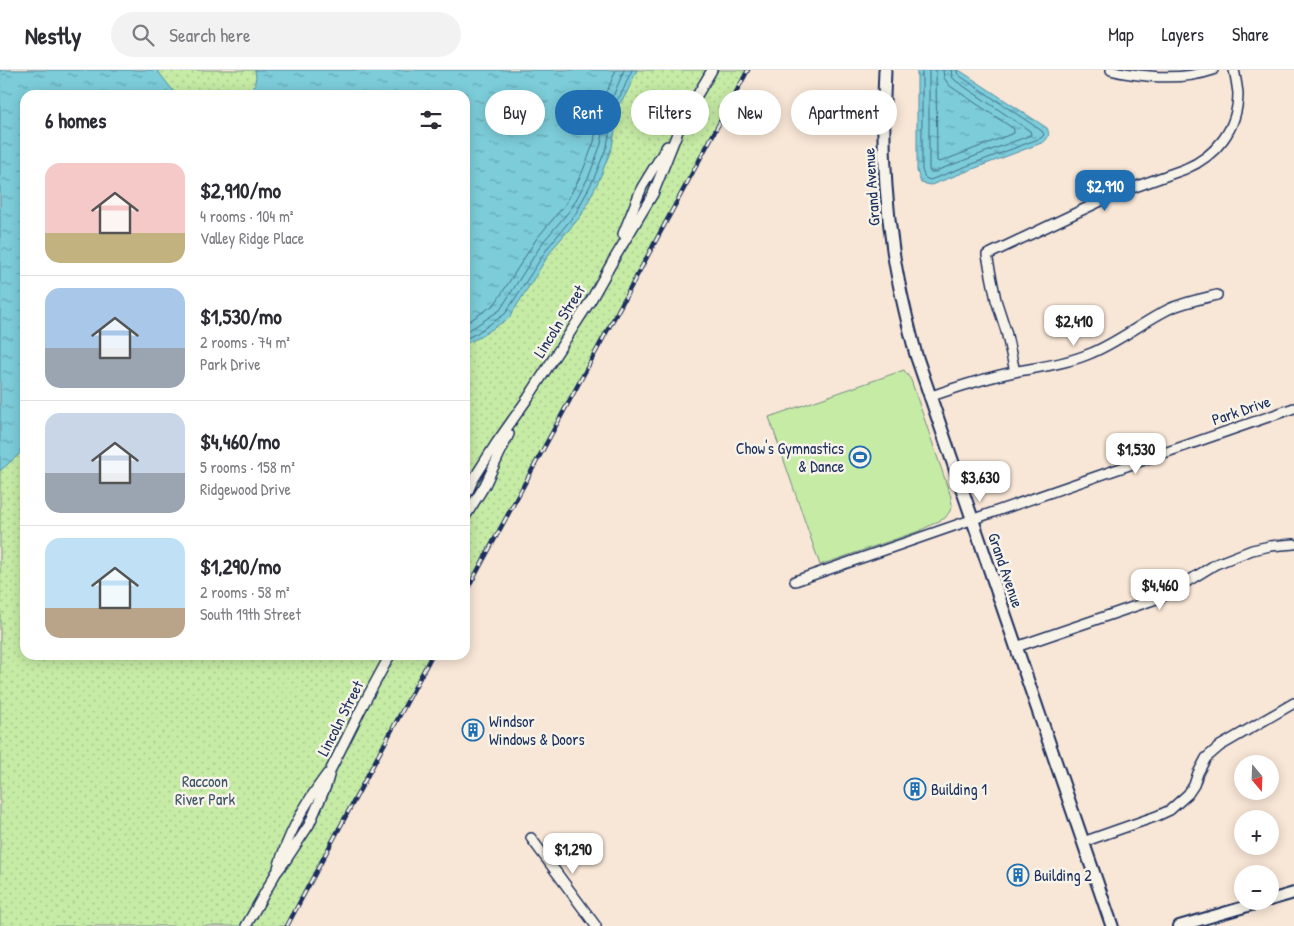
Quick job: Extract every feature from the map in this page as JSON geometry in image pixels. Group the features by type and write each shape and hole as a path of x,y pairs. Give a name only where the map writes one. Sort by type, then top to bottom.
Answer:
{"main road":[{"name":"Grand Avenue","path":"885,70 883,109 885,181 892,242 906,318 929,397 1112,926"}],"street":[{"name":"Lincoln Street","path":"470,487 497,442 528,398 591,300 653,194 682,121 712,70"},
{"path":"1111,70 1148,76 1167,76 1204,73 1213,70"},
{"path":"1015,372 1006,331 994,294 986,255 1118,193 1185,169 1207,157 1223,140 1234,119 1238,93 1234,70"},
{"path":"929,397 988,378 1068,362 1108,346 1170,308 1217,295"},
{"name":"Lincoln Street","path":"470,509 484,486 528,398"},
{"name":"Park Drive","path":"795,581 1294,408"},
{"path":"1016,647 1162,597 1216,564 1252,550 1294,544"},
{"name":"Lincoln Street","path":"246,926 276,873 309,825 326,786 331,769 387,660"},
{"path":"1083,842 1170,810 1188,794 1206,758 1220,746 1294,703"},
{"path":"531,838 596,926"},
{"path":"1279,898 1293,896"},
{"path":"1179,926 1234,910"}],"green space":[{"name":"Raccoon River Park","path":"0,70 748,70 737,90 719,90 719,124 470,585 470,90 20,90 20,660 429,660 287,926 0,926"},
{"name":"Chow's Gymnastics & Dance","path":"904,370 911,380 951,497 952,506 950,511 945,518 919,531 820,565 769,417"}],"water":[{"path":"0,70 157,70 172,90 20,90 20,453 0,471"},
{"path":"255,70 637,70 621,102 621,90 555,90 555,135 614,135 612,147 599,180 581,216 553,248 509,318 470,342 470,90 253,90 256,77"},
{"path":"917,70 959,70 1047,128 1048,137 1044,142 931,185 921,183 917,171"}],"railway":[{"path":"470,585 748,70"},
{"path":"287,926 429,660"}],"place":[{"name":"Chow's Gymnastics & Dance","path":"860,457"},
{"name":"Windsor Windows & Doors","path":"473,730"},
{"name":"Building 1","path":"915,789"},
{"name":"Building 2","path":"1018,875"}]}
